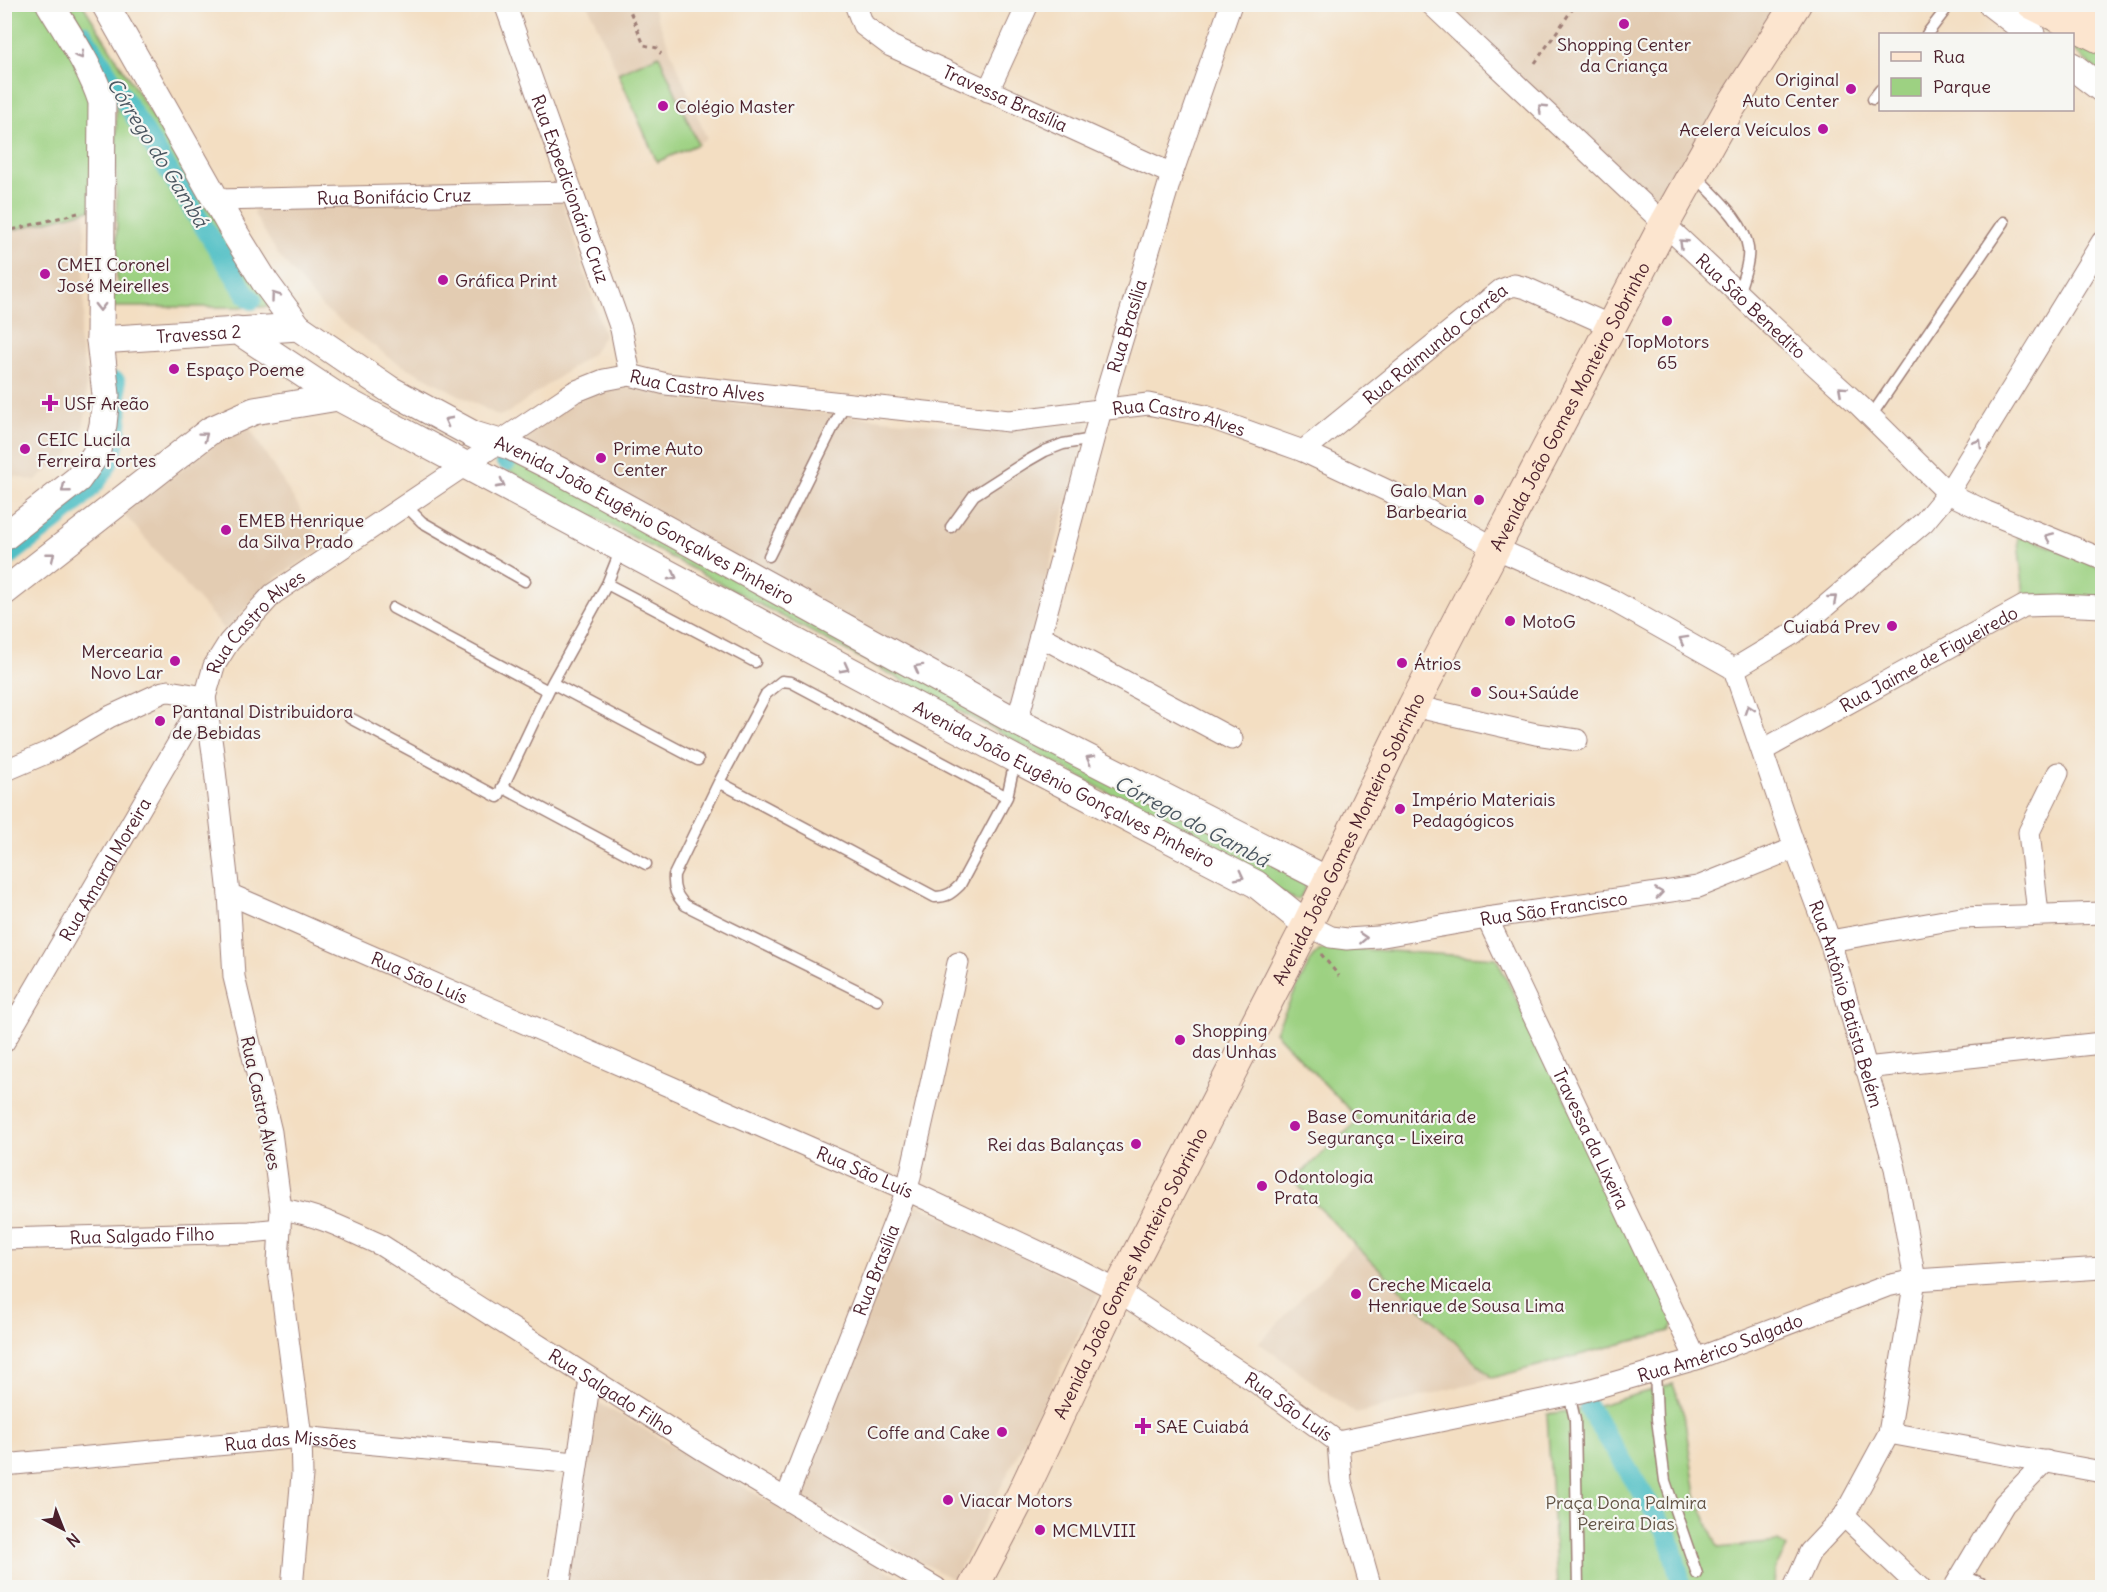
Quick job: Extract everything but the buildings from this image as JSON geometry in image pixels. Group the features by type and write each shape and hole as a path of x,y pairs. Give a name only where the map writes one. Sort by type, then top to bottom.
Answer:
{"main road":[{"name":"Avenida João Gomes Monteiro Sobrinho","path":"973,1587 1021,1496 1118,1291 1303,933 1413,706 1495,548 1664,225 1728,111 1796,4"},
{"path":"2032,4 2103,39"},
{"path":"2094,4 2103,9"}],"street":[{"path":"4,537 78,479 96,454 103,425 106,395 100,340 102,102 87,66 50,4"},
{"name":"Avenida João Eugênio Gonçalves Pinheiro","path":"105,4 237,237 265,282 298,327 389,389 474,435 510,446 560,471 1017,722 1329,881"},
{"name":"Rua Expedicionário Cruz","path":"505,4 570,192 621,329 630,375"},
{"name":"Travessa Brasília","path":"855,4 863,25 891,46 1172,174"},
{"path":"988,91 1028,4"},
{"name":"Rua Brasília","path":"1017,722 1101,410 1172,174 1231,4"},
{"name":"Rua São Benedito","path":"1431,4 1664,225 1871,416 1947,493 1987,512 2103,559"},
{"path":"1992,4 2030,33"},
{"path":"2074,67 2103,89"},
{"name":"Rua Bonifácio Cruz","path":"217,200 570,192"},
{"path":"1495,548 1610,599 1734,669 1794,633 1924,522 1947,493 2103,242"},
{"name":"Rua Raimundo Corrêa","path":"1303,451 1501,290 1514,285 1526,288 1611,326"},
{"name":"Travessa 2","path":"100,340 298,327"},
{"name":"Avenida João Eugênio Gonçalves Pinheiro","path":"237,330 338,397 1016,759 1256,884 1303,933"},
{"name":"Rua Castro Alves","path":"292,1587 302,1475 301,1437 278,1263 281,1219 271,1132 234,977 229,894 205,697 214,666 229,642 273,594 574,392 604,380 630,375 666,384 1009,421 1148,404 1205,416 1303,451 1422,507 1495,548"},
{"path":"4,592 211,430 254,411 338,397"},
{"name":"Rua Jaime de Figueiredo","path":"1763,750 2024,606 2103,607"},
{"path":"1040,636 1232,739"},
{"name":"Rua Antônio Batista Belém","path":"1734,669 1795,848 1830,941 1895,1168 1915,1280 1889,1433 1844,1516 1810,1552 1794,1587"},
{"path":"4,771 53,750 109,717 163,692 205,697"},
{"name":"Rua Amaral Moreira","path":"4,1042 205,697"},
{"path":"1413,706 1536,734 1577,740"},
{"path":"2038,914 2029,832 2058,773"},
{"name":"Rua São Francisco","path":"1303,933 1347,939 1378,937 1698,887 1795,848"},
{"name":"Rua São Luís","path":"229,894 907,1190 1118,1291 1254,1381 1338,1442 1341,1481 1371,1587"},
{"path":"1830,941 1961,918 2103,913"},
{"name":"Travessa da Lixeira","path":"1488,918 1696,1359"},
{"name":"Rua Brasília","path":"786,1499 907,1190 958,963"},
{"path":"1865,1068 2103,1043"},
{"name":"Rua Salgado Filho","path":"4,1239 250,1232 305,1212 316,1216 381,1245 700,1448 936,1587"},
{"name":"Rua Américo Salgado","path":"1338,1442 1569,1394 1696,1359 1887,1286 1915,1280 2103,1268"},
{"path":"559,1587 590,1379"},
{"path":"1889,1433 2103,1472"},
{"name":"Rua das Missões","path":"4,1465 301,1437 576,1463"},
{"path":"1958,1581 2004,1504 2046,1461"},
{"path":"1844,1516 1920,1587"}],"lane":[{"path":"1928,33 1950,4"},
{"path":"1693,173 1738,222 1745,237 1749,250 1738,294"},
{"path":"1871,416 2004,222"},
{"path":"769,556 846,403"},
{"path":"951,527 974,495 1024,463 1063,444 1093,440"},
{"path":"406,506 422,522 525,581"},
{"path":"350,718 498,797 550,687 607,584 621,548"},
{"path":"607,584 755,662"},
{"path":"393,608 698,760"},
{"path":"877,1000 686,905 676,895 673,884 674,875 765,694 782,681 791,682 1007,797"},
{"path":"719,782 935,897 945,897 960,885 1007,797 1016,759"},
{"path":"502,787 646,864"},
{"path":"1655,1370 1657,1419 1665,1481 1697,1574"},
{"path":"1569,1394 1575,1420 1578,1587"},
{"path":"1958,1581 1993,1587"}],"path":[{"path":"627,4 644,45 657,48 661,54"},
{"path":"1536,63 1576,4"},
{"path":"4,232 85,211"},
{"path":"1303,933 1339,976"}],"shaded area":[{"name":"Colégio Master","path":"588,5 652,5 707,139 657,162"},
{"path":"1442,5 1791,5 1663,208"},
{"name":"Gráfica Print","path":"561,196 604,335 593,353 509,412 499,416 394,361 322,307 277,253 254,214 256,205"},
{"path":"85,211 84,316 79,336 86,380 86,412 81,437 67,456 34,481 15,476 5,485 5,232"},
{"path":"598,387 633,388 738,404 1000,431 1088,422 1012,709 514,441"},
{"name":"EMEB Henrique da Silva Prado","path":"248,426 324,547 275,579 225,630 123,513 228,435"},
{"path":"908,1200 1099,1293 954,1580 795,1493"},
{"name":"Creche Micaela Henrique de Sousa Lima","path":"1354,1244 1492,1378 1356,1414 1259,1343"},
{"path":"596,1401 916,1587 567,1588"}],"green space":[{"path":"4,5 48,5 87,70 97,208 5,232"},
{"path":"58,5 62,5 111,85 108,295 117,295 116,96 197,228 246,300 253,297 238,279 69,5 83,5 240,256 272,297 272,305 268,307 108,307 106,305 108,92 101,73"},
{"path":"2048,21 2073,33 2050,33 2043,28 2044,22"},
{"path":"2074,34 2102,47 2102,74 2074,51"},
{"path":"659,55 698,144 657,162 618,73"},
{"path":"511,453 1310,877 1300,899 1295,900 1198,843 1001,734 503,468"},
{"path":"2017,533 2102,568 2102,599 2024,595"},
{"path":"1329,947 1496,958 1676,1319 1670,1331 1492,1378 1354,1244 1293,1180 1359,1120 1275,1032 1312,958 1319,951"},
{"name":"Praça Dona Palmira Pereira Dias","path":"1673,1384 1684,1415 1696,1495 1718,1548 1779,1542 1787,1548 1775,1569 1774,1587 1557,1587 1547,1414 1589,1408"}],"waterway":[{"name":"Córrego do Gambá","path":"83,34 246,294 252,300"},
{"path":"4,560 69,509 101,475 112,454 117,430 116,382"},
{"name":"Córrego do Gambá","path":"1589,1408 1668,1534 1679,1575 1680,1588"}],"place":[{"name":"Shopping Center da Criança","path":"1624,24"},
{"name":"Original Auto Center","path":"1851,89"},
{"name":"Colégio Master","path":"663,106"},
{"name":"Acelera Veículos","path":"1823,129"},
{"name":"CMEI Coronel José Meirelles","path":"45,274"},
{"name":"Gráfica Print","path":"443,280"},
{"name":"TopMotors 65","path":"1667,321"},
{"name":"Espaço Poeme","path":"174,369"},
{"name":"USF Areão","path":"50,403"},
{"name":"CEIC Lucila Ferreira Fortes","path":"25,449"},
{"name":"Prime Auto Center","path":"601,458"},
{"name":"Galo Man Barbearia","path":"1479,500"},
{"name":"EMEB Henrique da Silva Prado","path":"226,530"},
{"name":"MotoG","path":"1510,621"},
{"name":"Cuiabá Prev","path":"1892,626"},
{"name":"Mercearia Novo Lar","path":"175,661"},
{"name":"Átrios","path":"1402,663"},
{"name":"Sou+Saúde","path":"1476,692"},
{"name":"Pantanal Distribuidora de Bebidas","path":"160,721"},
{"name":"Império Materiais Pedagógicos","path":"1400,809"},
{"name":"Shopping das Unhas","path":"1180,1040"},
{"name":"Base Comunitária de Segurança - Lixeira","path":"1295,1126"},
{"name":"Rei das Balanças","path":"1136,1144"},
{"name":"Odontologia Prata","path":"1262,1186"},
{"name":"Creche Micaela Henrique de Sousa Lima","path":"1356,1294"},
{"name":"SAE Cuiabá","path":"1143,1426"},
{"name":"Coffe and Cake","path":"1002,1432"},
{"name":"Viacar Motors","path":"948,1500"},
{"name":"MCMLVIII","path":"1040,1530"}]}
